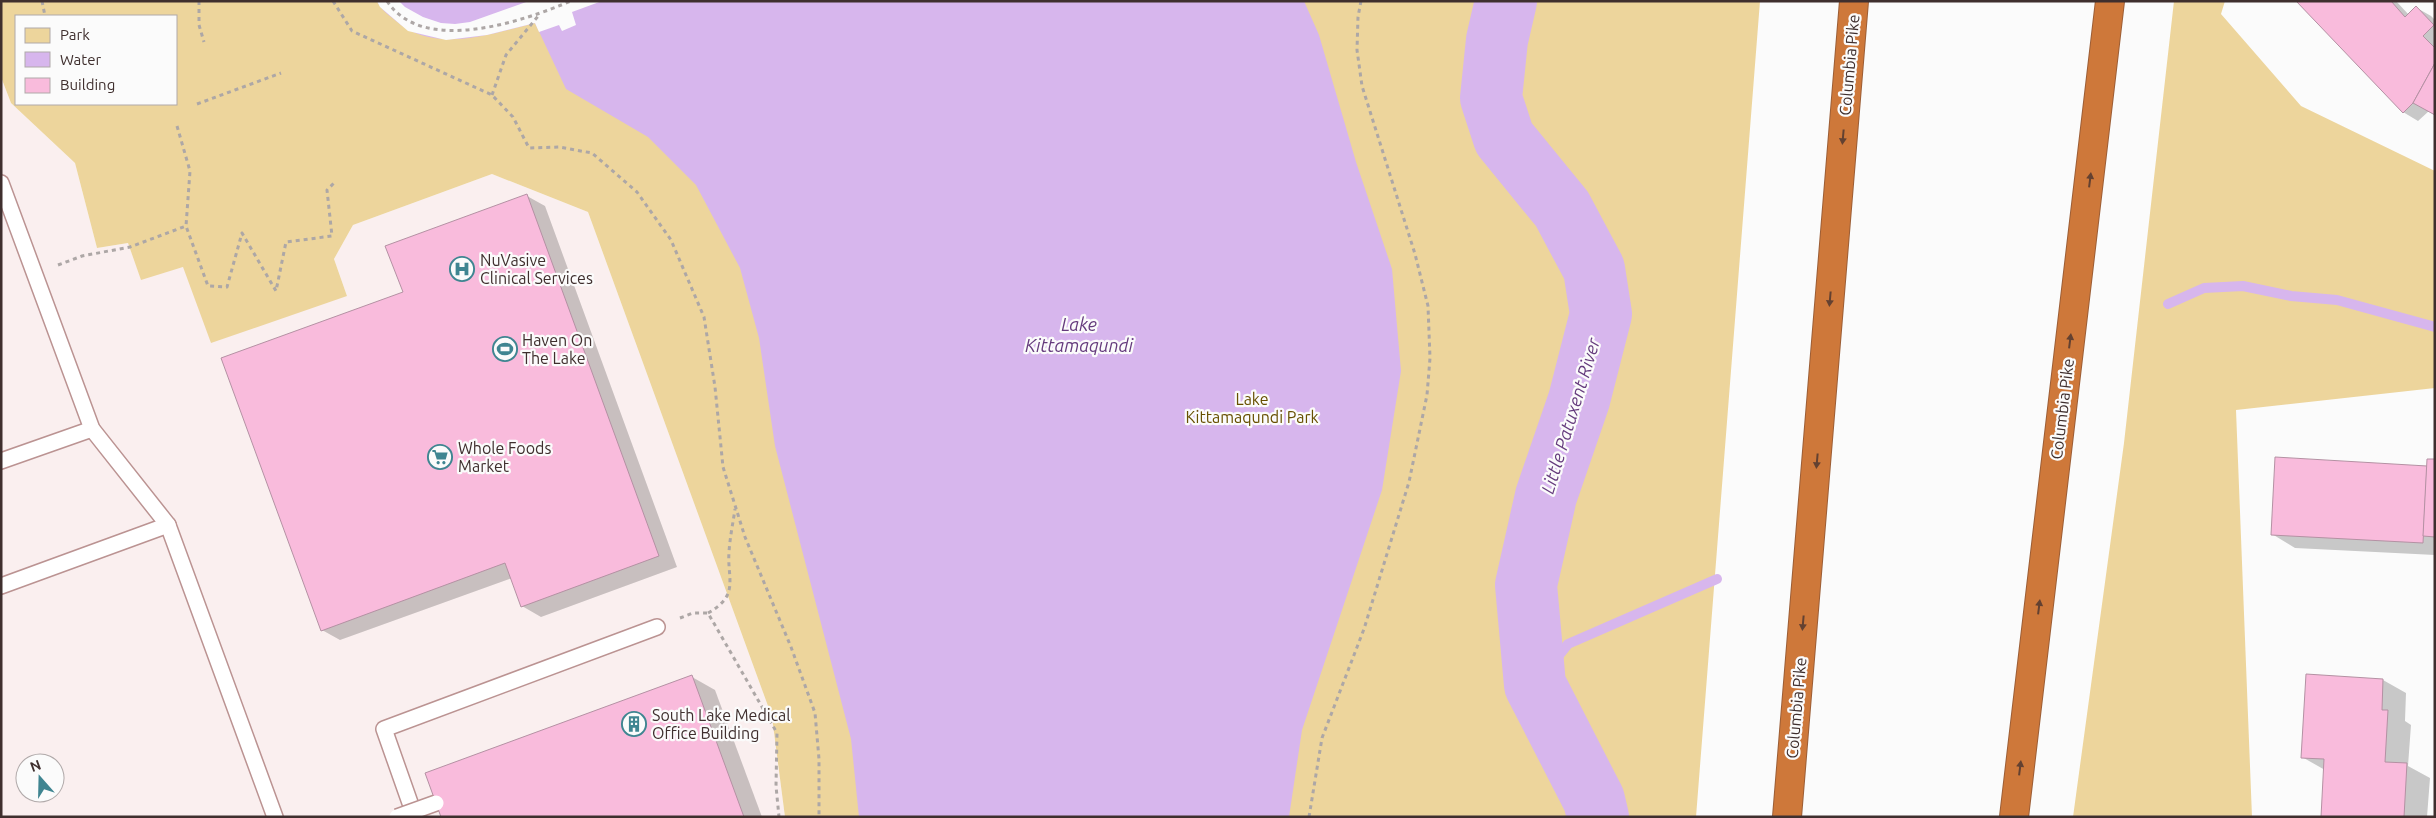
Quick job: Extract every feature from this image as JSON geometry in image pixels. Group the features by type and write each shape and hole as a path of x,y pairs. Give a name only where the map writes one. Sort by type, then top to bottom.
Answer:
{"highway":[{"name":"Columbia Pike","path":"1787,817 1854,1"},
{"name":"Columbia Pike","path":"2014,817 2110,1"}],"lane":[{"path":"1,183 92,429 168,525 275,817"},
{"path":"1,461 92,429"},
{"path":"1,586 168,525"},
{"path":"415,817 384,729 657,626"},
{"path":"397,817 436,803"}],"path":[{"path":"42,1 45,15"},
{"path":"199,1 199,25 204,42"},
{"path":"333,1 352,31 492,95 513,117 529,148 559,147 592,153 637,192 672,240 704,317 716,387 723,467 745,537 791,646 815,713 819,759 819,817"},
{"path":"387,1 411,23 444,32 484,28 539,14 572,1"},
{"path":"1309,817 1322,738 1364,629 1409,482 1426,395 1430,358 1428,306 1415,254 1362,86 1357,50 1358,17 1361,1"},
{"path":"492,95 506,55 539,14"},
{"path":"197,104 281,73"},
{"path":"177,126 190,171 186,226 208,286 227,287 242,233 276,291 286,242 332,236 327,190 336,181"},
{"path":"34,273 82,256 130,247 186,226"},
{"path":"657,626 694,613 708,613 717,608 730,589 728,554 735,506"},
{"path":"708,613 777,733 776,786 780,817"}],"shaded area":[{"path":"1,77 11,103 75,163 97,248 128,243 141,279 183,267 347,296 334,259 353,225 492,174 588,212 772,717 785,817 1,817"}],"green space":[{"name":"Lake Kittamaqundi Park","path":"1,1 1760,1 1696,817 785,817 772,717 588,212 492,174 353,225 334,259 347,296 211,343 183,267 141,280 128,243 97,248 75,163 11,103 1,77"},
{"path":"2174,1 2225,1 2221,14 2301,106 2435,171 2435,388 2236,410 2252,817 2073,817 2124,443"}],"water":[{"name":"Lake Kittamaqundi","path":"377,1 1304,1 1319,35 1356,162 1392,269 1401,371 1382,490 1302,730 1289,817 859,817 851,739 775,446 759,338 740,268 696,185 648,137 566,89 535,23 463,39 428,37 411,31 396,21 383,10"}],"pier":[{"path":"377,1 399,1 405,7 423,17 441,23 455,24 470,22 529,1 602,1 572,12 576,25 562,31 559,25 539,32 535,23 487,35 446,40 408,31 380,7"}],"building":[{"path":"2296,1 2391,1 2405,17 2416,6 2434,25 2423,36 2435,48 2435,63 2413,103 2403,113"},
{"path":"2435,63 2435,115 2413,103"},
{"name":"Whole Foods Market","path":"527,194 659,556 521,607 505,563 321,631 221,358 403,292 385,246"},
{"path":"2275,457 2427,466 2423,543 2271,535"},
{"path":"2427,459 2435,459 2435,537 2423,536"},
{"path":"2306,674 2383,679 2382,710 2388,710 2385,762 2407,763 2404,817 2321,817 2324,759 2301,758"},
{"name":"South Lake Medical Office Building","path":"692,675 744,817 441,817 425,773"}],"waterway":[{"name":"Little Patuxent River","path":"1506,1 1497,40 1491,98 1504,138 1562,209 1594,269 1601,314 1579,400 1546,496 1526,585 1535,685 1594,800 1598,817"},
{"path":"2168,304 2204,288 2243,286 2291,296 2337,300 2435,327"},
{"path":"1535,685 1568,644 1717,579"}],"place":[{"name":"NuVasive Clinical Services","path":"462,269"},
{"name":"Haven On The Lake","path":"505,349"},
{"name":"Whole Foods Market","path":"440,457"},
{"name":"South Lake Medical Office Building","path":"634,724"}]}
